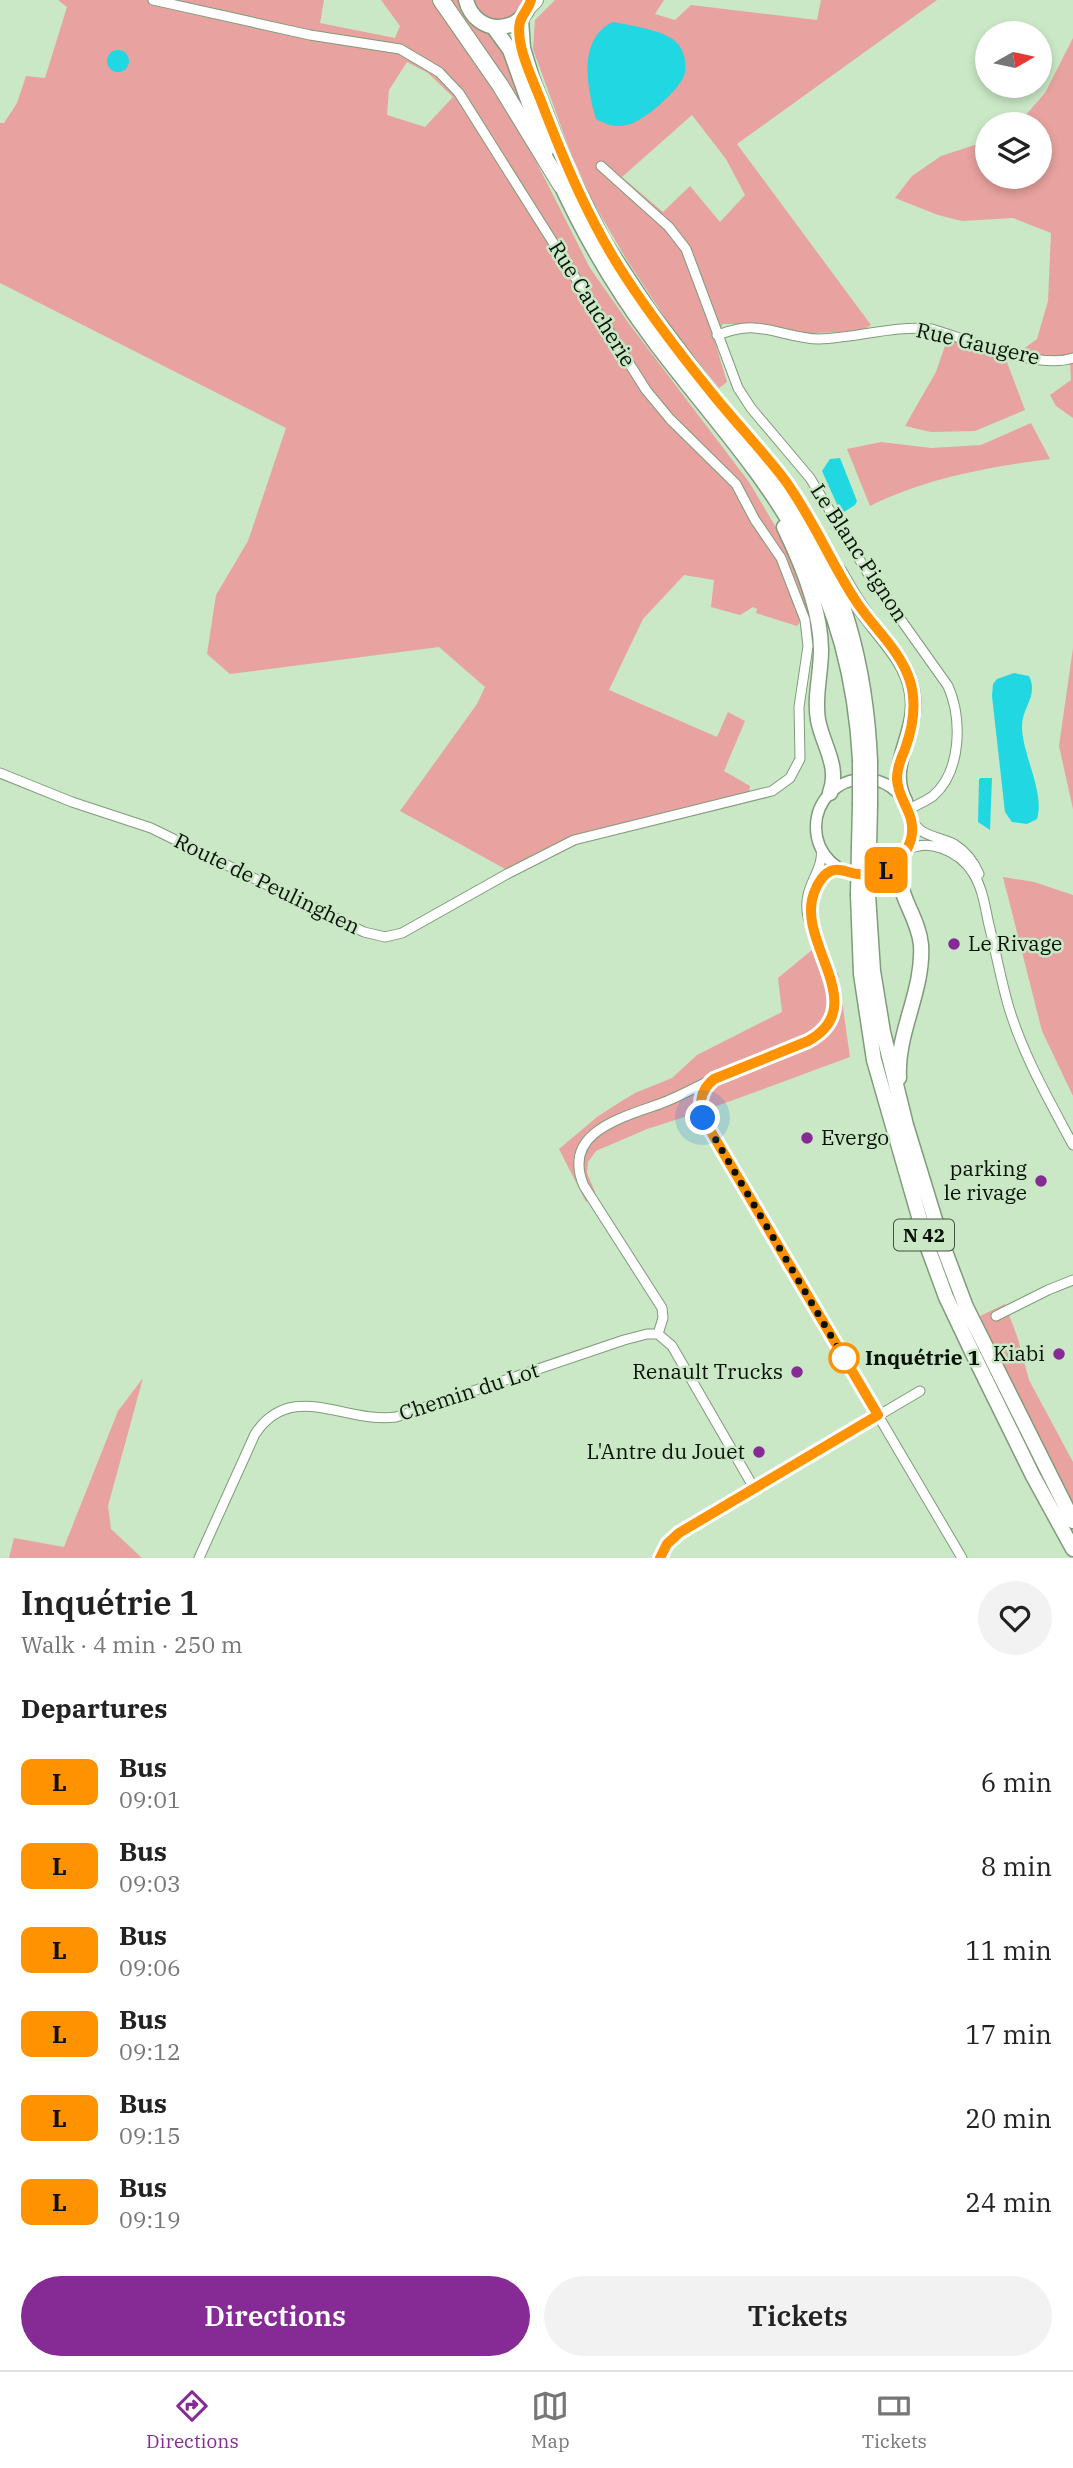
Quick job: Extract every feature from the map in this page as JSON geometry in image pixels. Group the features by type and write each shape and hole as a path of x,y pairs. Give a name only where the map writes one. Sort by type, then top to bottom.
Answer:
{"highway":[{"path":"442,0 512,103 561,185"}],"main road":[{"path":"464,2 477,20 494,28 508,27 521,20 532,2"},
{"name":"N 42","path":"521,20 523,48 532,78 568,170 593,222 626,278 801,541 836,623 849,667 865,761 861,974 872,1048 886,1108 928,1248 946,1297 1033,1476 1073,1549"},
{"name":"N 42","path":"494,28 510,50 538,130 561,185 589,239 621,294 653,340 707,398"},
{"path":"707,398 782,523 814,607 821,641 817,712 834,770 830,793"},
{"path":"707,398 792,490 815,526 855,601 907,673 914,715 897,776 898,786 908,810"},
{"path":"904,853 899,867 899,883 918,929 921,953 900,1058 900,1087 906,1125"},
{"name":"N 42","path":"863,895 875,992 887,1053 933,1217 958,1290 1073,1521"}],"street":[{"name":"Rue Caucherie","path":"153,0 316,36 400,49 430,66 459,93 646,390 670,419 736,484 755,520 775,547 788,574 805,620 808,637 799,707 801,751 795,772 783,784 767,793"},
{"name":"Le Blanc Pignon","path":"601,166 669,227 686,248 732,376 743,398 810,478 858,559 938,669 952,695 958,734 948,775 931,797 908,810"},
{"name":"Rue Gaugere","path":"717,335 757,328 797,337 822,338 897,328 922,328 1036,360 1058,361 1073,358"},
{"name":"Route de Peulinghen","path":"0,773 72,802 150,828 364,932 385,937 407,931 569,842 767,793"},
{"path":"754,1488 672,1346 658,1334 663,1318 660,1305 586,1190 580,1178 580,1163 584,1145 597,1130 808,1041 821,1032 831,1020 835,993 806,911 806,896 822,859 817,834 821,805 830,793 847,781 867,778 887,784 908,810 917,828 950,842 968,856 979,874 1005,994 1020,1038 1036,1077 1073,1145"},
{"path":"821,848 830,861 842,870 856,874 876,873 894,864 904,853 911,839 908,810"},
{"path":"904,853 923,846 940,848 955,854 971,870 983,896"},
{"path":"811,926 811,905 817,887 829,872 842,870"},
{"path":"701,1112 702,1094 714,1079"},
{"path":"679,1096 691,1100 701,1112 962,1558"},
{"path":"996,1316 1073,1280"},
{"name":"Chemin du Lot","path":"198,1558 256,1434 265,1421 282,1409 307,1405 370,1418 396,1417 624,1340 658,1334"},
{"path":"660,1558 667,1544 679,1533 920,1391"}],"shaded area":[{"path":"58,0 324,0 320,23 395,38 400,26 381,0 459,0 469,20 500,42 522,108 513,116 590,268 749,482 784,541 809,609 797,626 756,613 757,609 753,607 740,615 711,607 714,580 684,575 643,619 609,690 717,737 728,712 745,721 724,771 750,786 749,793 581,833 507,870 400,811 477,704 485,687 439,647 230,674 207,654 216,595 248,541 286,428 0,283 0,123 4,123 17,103 26,76 45,78 67,7","holes":["407,62 428,73 453,97 425,127 387,115 389,90"]},
{"path":"473,0 524,0 512,15 499,21 485,16"},
{"path":"555,0 664,0 655,14 675,20 691,5 817,20 821,0 937,0 737,144 871,325 861,331 791,334 758,324 723,324 714,339 727,382 719,388 671,327 593,202 571,154 533,49 535,20","holes":["692,115 726,159 745,195 720,222 690,186 663,212 622,177"]},
{"path":"1073,38 1073,353 1050,358 1019,352 1037,339 1048,301 1051,233 1013,218 962,221 938,215 895,198 912,176 941,156 975,145 975,189 1052,189 1052,112 1028,112 1041,98 1052,98 1052,79"},
{"path":"948,337 1005,357 1025,410 975,431 931,432 905,426 936,372"},
{"path":"1073,361 1073,418 1056,406 1050,395 1071,380 1070,362"},
{"path":"1031,423 1050,459 935,481 870,506 847,449 881,442 931,448 981,445"},
{"path":"1073,648 1073,809 1059,746"},
{"path":"1003,877 1034,882 1073,895 1073,1096 1042,1031"},
{"path":"812,950 838,973 850,1057 647,1129 596,1151 588,1162 587,1173 595,1192 586,1202 559,1149 597,1117 620,1102 672,1078 697,1055 782,1012 778,978"},
{"path":"1005,1304 1029,1380 1073,1462 1073,1509 980,1316"},
{"path":"143,1378 108,1506 111,1529 142,1558 9,1558 14,1538 64,1547 118,1411"}],"water":[{"path":"613,22 646,28 670,37 681,48 685,62 684,76 667,98 642,118 623,126 596,119 588,79 589,52 594,40"},
{"path":"118,50 126,53 129,61 126,69 118,72 110,69 107,61 110,53"},
{"path":"840,458 857,501 844,512 840,511 822,471 830,459"},
{"path":"1014,673 1029,676 1032,683 1022,728 1039,809 1037,819 1027,824 1012,822 1005,812 992,696 993,684 997,679"},
{"path":"981,778 992,778 990,830 978,822"}],"bus line":[{"name":"L","path":"531,0 520,26 526,62 568,170 604,242 648,309 712,393 783,477 822,538 855,601 903,665 914,700 914,715 897,776 900,792 912,819 912,834 907,849 894,864 876,873 862,875 837,869 829,872 812,898 811,926 835,993 831,1020 821,1032 808,1041 714,1079 704,1089 700,1104 707,1125 878,1415 679,1533 667,1544 660,1558"}],"place":[{"name":"Le Rivage","path":"954,944"},
{"name":"Evergo","path":"807,1138"},
{"name":"parking le rivage","path":"1041,1181"},
{"name":"Kiabi","path":"1059,1354"},
{"name":"Inquétrie 1","path":"844,1358"},
{"name":"Renault Trucks","path":"797,1372"},
{"name":"L'Antre du Jouet","path":"759,1452"}],"route":[{"path":"703,1118 844,1358"}]}
